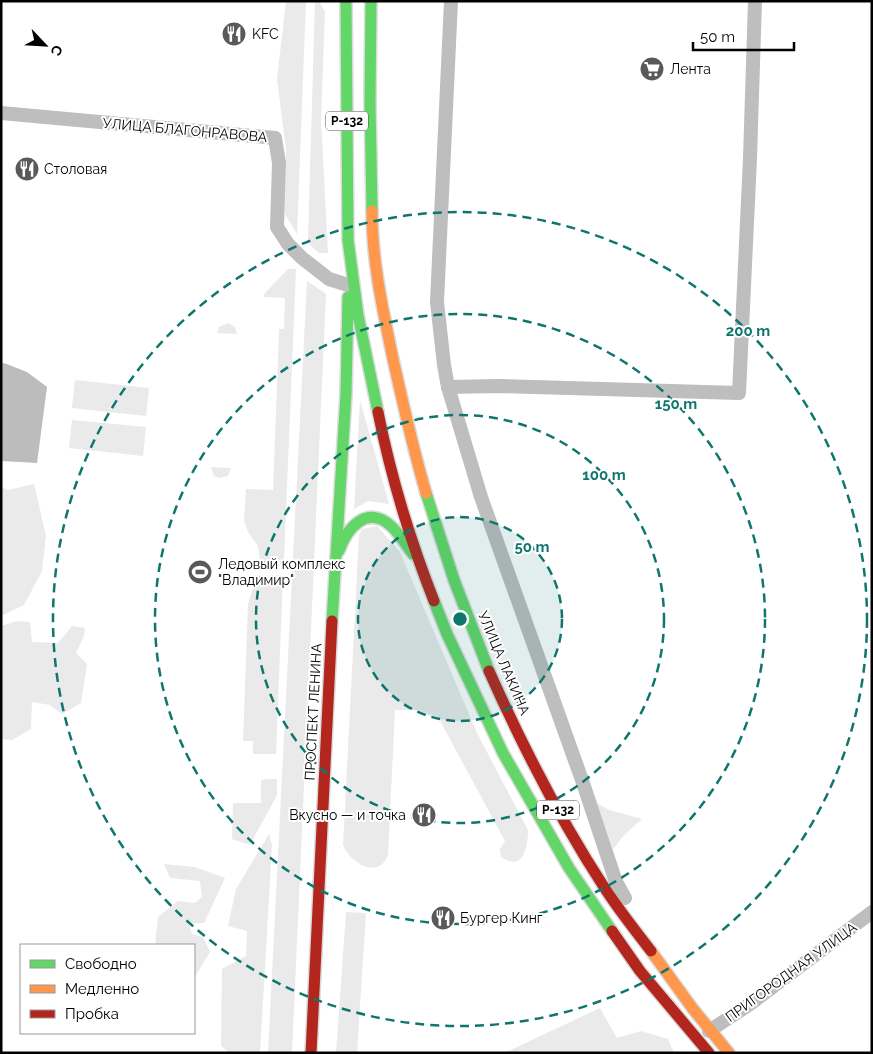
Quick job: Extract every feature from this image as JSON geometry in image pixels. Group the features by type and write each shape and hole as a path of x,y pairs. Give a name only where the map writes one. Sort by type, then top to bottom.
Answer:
{"main road":[{"name":"Р-132","path":"346,1 348,240 362,288 358,315 388,460 418,561 447,634 503,753 569,868 640,971 709,1053"},
{"name":"Р-132","path":"371,1 372,232"},
{"name":"ПРОСПЕКТ ЛЕНИНА","path":"311,1053 347,374 372,232"},
{"name":"УЛИЦА ЛАКИНА","path":"372,232 378,288 413,450 454,580 478,644 512,723 556,807 599,879 709,1031 729,1053"},
{"path":"362,288 400,394"},
{"name":"ПРОСПЕКТ ЛЕНИНА","path":"347,374 358,315"},
{"path":"346,394 350,379 355,372 361,368 368,368 383,374 400,394"},
{"path":"336,562 342,540 348,529 355,523 370,518 379,518 393,528 418,561"}],"street":[{"path":"451,1 437,302 441,348 448,388 481,497 580,774 616,882 648,937 660,965"},
{"path":"448,388 499,386 739,393 755,1"},
{"name":"УЛИЦА БЛАГОНРАВОВА","path":"1,113 274,138 279,163 277,227 288,244 302,258 329,279 362,288"},
{"name":"ПРИГОРОДНАЯ УЛИЦА","path":"709,1031 750,1004 872,912"}],"shaded area":[{"path":"286,1 306,1 297,234 285,214 286,149 277,79"},
{"path":"315,1 319,1 325,12 321,120 328,253 319,253 308,243"},
{"path":"288,269 296,269 284,560 260,561 258,546 248,532 244,520 246,489 273,490 279,329 284,329 285,298 264,297 264,294"},
{"path":"307,281 326,294 292,1053 268,1053"},
{"path":"228,323 235,327 237,334 217,333 219,327"},
{"path":"4,363 27,372 47,387 37,463 1,461 1,364"},
{"path":"75,380 149,388 146,416 72,408"},
{"path":"360,400 389,504 368,501 354,509"},
{"path":"72,420 146,427 143,456 69,448"},
{"path":"211,467 231,468 228,476 219,478 214,476"},
{"path":"34,484 46,536 42,571 24,605 1,616 1,487 8,490"},
{"path":"377,526 400,552 477,733 528,830 527,844 523,856 519,860 514,862 508,861 501,857 500,849 505,841 438,717 418,710 395,710 388,855 378,867 372,868 358,863 343,845 359,535 362,529"},
{"path":"283,575 276,754 253,754 253,741 243,741 248,604 257,576"},
{"path":"17,621 30,622 32,642 58,643 72,626 85,628 84,636 76,653 87,664 81,703 62,714 50,705 32,702 31,729 12,740 1,739 1,626"},
{"path":"277,779 277,795 250,845 232,839 233,803 261,803 261,780"},
{"path":"597,803 609,810 642,819 624,835 613,849"},
{"path":"269,834 272,845 260,1053 230,1053 221,1046 222,969 246,956 247,931 228,926 236,889"},
{"path":"164,864 195,867 225,878 204,923 189,924 192,934 203,937 210,952 196,975 195,944 155,944 158,917 178,901 195,903 202,897 200,881 170,878"},
{"path":"346,912 366,913 357,1053 336,1053"},
{"path":"600,1008 617,1038 641,1031 668,1039 674,1053 504,1053"}],"traffic: fast":[{"path":"346,1 348,240 358,315 378,412"},
{"path":"371,1 372,211"},
{"path":"332,621 346,394 348,297"},
{"path":"426,493 454,580 489,671"},
{"path":"339,551 347,534 353,527 366,518 374,517 391,526 413,554"},
{"path":"434,601 447,634 503,753 569,868 612,931"}],"traffic: slow":[{"path":"372,211 374,249 382,304 404,410 426,493"},
{"path":"651,951 693,1009 729,1053"}],"traffic: jam":[{"path":"378,412 402,508 434,601"},
{"path":"311,1053 332,621"},
{"path":"489,671 528,754 587,861 609,895 651,951"},
{"path":"612,931 640,971 709,1053"}],"place":[{"name":"KFC","path":"234,34"},
{"name":"Лента","path":"652,69"},
{"name":"Столовая","path":"27,169"},
{"name":"Ледовый комплекс \"Владимир\"","path":"200,572"},
{"name":"Вкусно — и точка","path":"424,815"},
{"name":"Бургер Кинг","path":"443,918"}]}
